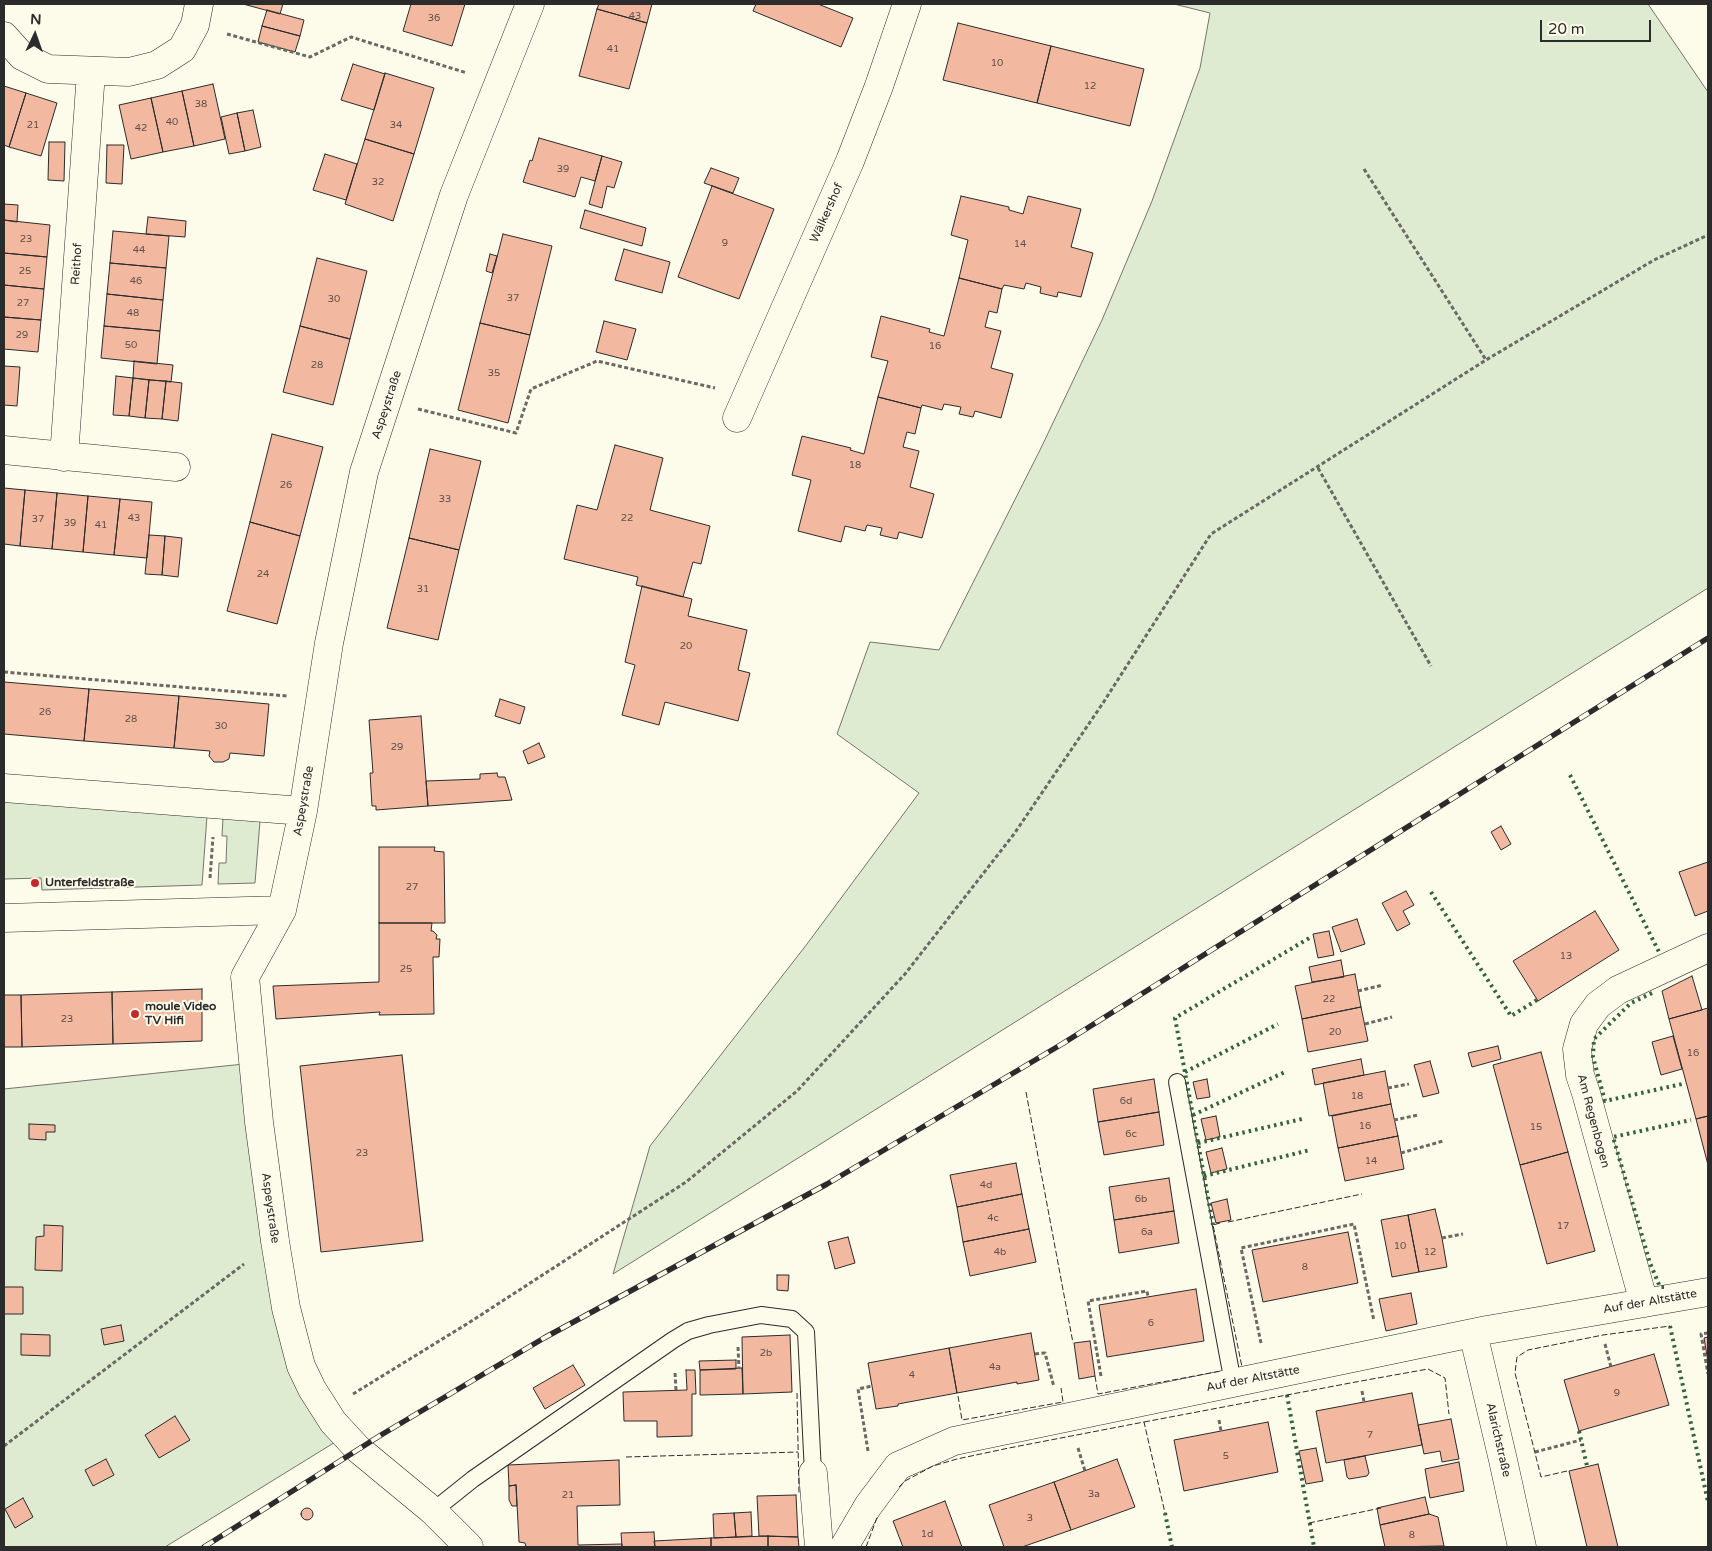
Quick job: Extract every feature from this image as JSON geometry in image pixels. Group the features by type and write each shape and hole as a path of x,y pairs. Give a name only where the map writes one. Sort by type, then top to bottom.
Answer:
{"street":[{"name":"Aspeystraße","path":"470,1547 433,1511 358,1449 326,1411 312,1389 301,1366 286,1308 274,1241 259,1122 245,977 282,910 303,811 329,643 364,472 454,195 530,4"},
{"name":"Wälkershof","path":"742,406 850,161 879,86 907,4"},
{"path":"4,36 22,56 48,69 129,72 157,65 182,49 197,14"},
{"name":"Reithof","path":"64,457 91,72"},
{"path":"4,450 176,467"},
{"path":"4,788 303,811"},
{"path":"4,918 282,910"},
{"name":"Am Regenbogen","path":"1644,1303 1580,1075 1577,1049 1584,1024 1598,1005 1618,990 1708,948"},
{"name":"Auf der Altstätte","path":"844,1547 868,1506 898,1466 954,1441 1473,1333 1708,1292"},
{"name":"Alarichstraße","path":"1473,1333 1522,1547"},
{"path":"813,1473 819,1547"}],"lane":[{"path":"1176,1082 1233,1383"},
{"path":"433,1511 473,1479 688,1331 761,1315 792,1319 806,1332 813,1473"}],"path":[{"path":"197,14 310,57 351,37 498,83"},
{"path":"1364,169 1486,360"},
{"path":"326,1411 478,1317 686,1182 798,1091 905,974 1014,834 1103,703 1211,534 1486,360 1654,260 1708,235"},
{"path":"388,402 516,434 531,389 597,361 742,406"},
{"path":"1318,468 1431,666"},
{"path":"4,672 321,699"},
{"path":"208,912 215,804"},
{"path":"1358,991 1383,985"},
{"path":"1365,1024 1392,1017"},
{"path":"1388,1088 1409,1084"},
{"path":"1394,1120 1418,1116"},
{"path":"1401,1153 1442,1141"},
{"path":"1268,1376 1241,1248 1354,1224 1381,1353"},
{"path":"1442,1238 1463,1234"},
{"path":"4,1446 274,1241"},
{"path":"1103,1384 1088,1301 1147,1291 1148,1297"},
{"path":"1708,1333 1701,1334 1708,1374"},
{"path":"1035,1354 1046,1353 1056,1394"},
{"path":"866,1440 858,1389 872,1386"},
{"path":"1503,1460 1581,1440"},
{"path":"1077,1444 1085,1471"}],"green space":[{"path":"1174,4 1648,4 1708,92 1708,588 613,1274 650,1146 807,944 919,793 837,734 870,642 939,650 1040,450 1102,320 1152,201 1200,68 1210,13"},
{"path":"4,800 207,816 202,885 42,890 41,878 4,879"},
{"path":"223,818 260,821 255,883 218,884 219,863 226,863 227,836 222,836"},
{"path":"244,1064 286,1308 345,1436 165,1547 4,1547 4,1089"}],"building":[{"path":"243,4 283,4 280,14"},
{"path":"411,4 465,4 452,46 403,31"},
{"path":"599,4 652,4 647,23 597,9"},
{"path":"756,4 818,4 853,18 841,47 753,11"},
{"path":"597,9 647,23 629,89 579,76"},
{"path":"267,10 304,20 300,36 262,26"},
{"path":"958,23 1051,46 1037,103 943,80"},
{"path":"262,26 300,36 295,52 258,42"},
{"path":"1051,46 1144,69 1130,126 1037,103"},
{"path":"353,64 385,74 374,110 341,100"},
{"path":"385,73 434,88 414,154 365,139"},
{"path":"213,84 225,139 194,146 182,91"},
{"path":"4,86 26,93 9,147 4,145"},
{"path":"182,91 194,146 163,152 151,98"},
{"path":"26,93 57,103 41,156 9,147"},
{"path":"151,98 163,152 131,159 119,105"},
{"path":"253,110 261,147 245,151 237,113"},
{"path":"237,113 245,151 229,154 221,117"},
{"path":"539,138 602,156 595,181 581,177 575,197 523,182"},
{"path":"365,139 414,154 393,221 345,204"},
{"path":"49,142 65,142 64,181 48,180"},
{"path":"107,145 124,145 122,184 106,183"},
{"path":"325,154 357,164 346,200 313,190"},
{"path":"602,156 622,162 614,188 607,186 602,208 589,204"},
{"path":"711,168 739,178 733,193 704,183"},
{"path":"712,186 774,209 739,299 678,277"},
{"path":"961,196 1009,207 1009,210 1023,214 1028,196 1081,209 1071,247 1093,253 1081,297 1058,292 1057,297 1040,293 1041,287 1026,283 1024,289 1004,285 1002,289 959,278 968,240 951,235"},
{"path":"4,204 18,205 17,222 4,220"},
{"path":"585,210 646,228 642,246 580,228"},
{"path":"148,217 186,221 185,237 146,234"},
{"path":"4,220 50,225 47,257 4,253"},
{"path":"113,231 169,236 166,268 110,263"},
{"path":"503,234 552,246 530,335 480,323"},
{"path":"624,249 670,262 662,293 615,280"},
{"path":"4,253 47,257 44,289 4,285"},
{"path":"490,254 497,256 492,273 486,271"},
{"path":"317,258 367,271 350,339 300,326"},
{"path":"110,263 166,268 163,300 107,294"},
{"path":"959,278 1002,289 997,313 989,311 985,327 1001,331 991,368 1013,374 1001,418 975,411 973,417 959,414 961,407 944,404 942,410 922,405 921,408 878,397 888,361 871,357 881,316 930,329 929,332 944,336"},
{"path":"4,285 44,289 41,320 4,317"},
{"path":"107,294 163,300 160,331 104,326"},
{"path":"4,317 41,320 38,352 4,349"},
{"path":"604,321 636,329 627,360 596,352"},
{"path":"480,323 530,335 508,423 458,410"},
{"path":"104,326 160,331 157,364 101,358"},
{"path":"300,326 350,339 333,405 283,392"},
{"path":"134,361 173,365 171,382 133,378"},
{"path":"4,366 20,367 17,406 4,405"},
{"path":"116,376 133,378 129,416 113,415"},
{"path":"133,378 149,380 145,418 129,416"},
{"path":"149,380 166,381 162,419 145,418"},
{"path":"166,381 182,383 178,421 162,419"},
{"path":"878,397 921,408 915,434 907,432 903,447 919,451 910,487 934,494 922,538 899,532 897,539 880,535 882,528 867,525 865,531 845,526 841,542 798,531 811,480 792,475 802,436 851,448 850,450 864,454"},
{"path":"272,434 323,447 300,536 250,522"},
{"path":"615,445 663,458 650,510 710,526 701,564 693,562 683,597 636,585 638,577 564,559 577,505 597,510"},
{"path":"430,449 481,461 459,550 409,538"},
{"path":"4,488 25,490 20,546 4,544"},
{"path":"25,490 57,493 52,549 20,546"},
{"path":"57,493 88,496 83,552 52,549"},
{"path":"88,496 120,499 114,555 83,552"},
{"path":"120,499 152,502 147,558 114,555"},
{"path":"250,522 300,536 277,624 227,611"},
{"path":"149,535 165,536 162,575 145,574"},
{"path":"165,536 182,538 178,577 162,575"},
{"path":"409,538 459,550 438,640 387,628"},
{"path":"642,586 692,599 688,616 747,630 738,670 750,673 738,721 665,702 659,725 622,715 635,665 625,662"},
{"path":"4,682 89,689 84,741 4,734"},
{"path":"89,689 179,696 174,748 84,741"},
{"path":"179,696 269,704 264,756 230,753 229,759 223,762 214,762 209,756 210,751 174,748"},
{"path":"500,699 525,707 520,724 495,716"},
{"path":"421,716 428,806 376,810 376,806 372,806 370,773 373,773 369,720"},
{"path":"539,743 545,757 528,764 523,751"},
{"path":"497,773 498,777 505,777 512,800 428,806 426,781 480,779 480,774"},
{"path":"1501,826 1511,844 1501,850 1491,832"},
{"path":"379,847 435,847 434,851 444,852 445,923 379,923"},
{"path":"1708,862 1708,911 1695,916 1679,872"},
{"path":"1406,891 1414,905 1403,911 1410,924 1397,931 1382,903"},
{"path":"1595,911 1619,950 1538,1001 1513,961"},
{"path":"1357,919 1365,944 1341,952 1332,927"},
{"path":"379,923 432,923 431,931 437,935 436,939 440,939 439,957 433,957 434,1014 379,1015 380,1012 276,1019 273,986 379,982"},
{"path":"1329,931 1334,955 1318,958 1313,934"},
{"path":"1341,960 1344,977 1312,982 1309,967"},
{"path":"1355,974 1361,1007 1302,1019 1295,986"},
{"path":"1692,976 1702,1010 1669,1019 1662,991"},
{"path":"202,989 202,1041 113,1044 112,992"},
{"path":"112,992 113,1044 22,1047 21,995"},
{"path":"4,995 21,995 22,1047 4,1047"},
{"path":"1361,1007 1368,1041 1308,1052 1302,1019"},
{"path":"1708,1008 1708,1116 1696,1119 1669,1019"},
{"path":"1673,1036 1682,1069 1661,1075 1652,1042"},
{"path":"1498,1046 1501,1059 1472,1067 1468,1053"},
{"path":"1541,1052 1568,1152 1520,1165 1493,1065"},
{"path":"402,1055 423,1241 321,1252 300,1066"},
{"path":"1361,1059 1364,1075 1315,1085 1312,1069"},
{"path":"1430,1061 1439,1093 1423,1097 1414,1065"},
{"path":"1385,1071 1391,1104 1329,1116 1323,1083"},
{"path":"1154,1079 1159,1112 1098,1122 1093,1089"},
{"path":"1207,1079 1210,1097 1197,1099 1193,1082"},
{"path":"1391,1104 1398,1136 1338,1148 1332,1116"},
{"path":"1159,1112 1164,1145 1104,1155 1098,1122"},
{"path":"1216,1116 1220,1137 1206,1140 1201,1119"},
{"path":"1708,1116 1708,1165 1696,1119"},
{"path":"29,1124 55,1125 55,1132 46,1132 46,1140 29,1139"},
{"path":"1398,1136 1404,1169 1345,1181 1338,1148"},
{"path":"1222,1148 1227,1169 1211,1173 1206,1152"},
{"path":"1568,1152 1595,1251 1547,1264 1520,1165"},
{"path":"1016,1163 1022,1194 957,1207 950,1175"},
{"path":"1169,1178 1174,1211 1114,1220 1109,1187"},
{"path":"1022,1194 1029,1229 963,1242 957,1207"},
{"path":"1227,1199 1231,1220 1216,1223 1211,1203"},
{"path":"1435,1209 1447,1267 1419,1272 1408,1215"},
{"path":"1174,1211 1179,1243 1119,1253 1114,1220"},
{"path":"1408,1215 1419,1272 1392,1277 1381,1220"},
{"path":"44,1225 63,1226 62,1271 35,1270 36,1237 44,1236"},
{"path":"1029,1229 1036,1262 970,1276 963,1242"},
{"path":"1348,1232 1358,1283 1263,1302 1252,1250"},
{"path":"848,1237 855,1263 835,1269 828,1242"},
{"path":"777,1275 789,1275 788,1291 777,1290"},
{"path":"4,1287 23,1287 23,1314 4,1314"},
{"path":"1196,1289 1204,1341 1107,1357 1099,1305"},
{"path":"1411,1293 1417,1324 1386,1331 1379,1299"},
{"path":"121,1325 124,1341 104,1345 101,1329"},
{"path":"1031,1333 1039,1380 957,1393 949,1348"},
{"path":"21,1334 50,1335 50,1356 21,1355"},
{"path":"790,1335 792,1392 743,1394 742,1337"},
{"path":"1708,1337 1708,1362 1704,1338"},
{"path":"1090,1341 1095,1376 1079,1379 1074,1343"},
{"path":"949,1348 957,1393 876,1409 868,1363"},
{"path":"1654,1354 1669,1405 1579,1431 1564,1380"},
{"path":"736,1360 736,1369 700,1370 699,1361"},
{"path":"573,1365 585,1385 545,1409 533,1388"},
{"path":"742,1368 743,1394 700,1395 700,1370"},
{"path":"686,1370 695,1370 696,1394 692,1394 692,1436 657,1437 657,1421 624,1421 623,1392 687,1390"},
{"path":"1412,1393 1422,1445 1326,1463 1316,1411"},
{"path":"175,1416 190,1440 159,1458 145,1435"},
{"path":"1451,1419 1459,1459 1442,1462 1440,1451 1424,1454 1418,1425"},
{"path":"1268,1422 1278,1472 1184,1491 1174,1440"},
{"path":"1316,1448 1323,1481 1306,1484 1299,1451"},
{"path":"1365,1456 1369,1473 1367,1476 1349,1479 1344,1460"},
{"path":"106,1459 114,1475 93,1486 85,1470"},
{"path":"1117,1459 1135,1507 1071,1530 1054,1482"},
{"path":"619,1460 620,1505 577,1506 578,1545 622,1544 622,1547 526,1547 525,1543 519,1542 516,1485 509,1486 508,1465"},
{"path":"1459,1462 1464,1491 1430,1498 1425,1469"},
{"path":"1598,1464 1618,1547 1587,1547 1569,1471"},
{"path":"1054,1482 1071,1530 1022,1547 1004,1547 989,1505"},
{"path":"516,1485 517,1506 512,1506 509,1500 509,1486"},
{"path":"796,1495 798,1537 759,1536 757,1496"},
{"path":"1425,1497 1429,1514 1380,1525 1377,1508"},
{"path":"23,1498 33,1517 15,1528 5,1509"},
{"path":"945,1501 962,1547 903,1547 893,1521"},
{"path":"305,1508 309,1508 313,1514 309,1520 305,1520 301,1516 301,1512"},
{"path":"751,1512 752,1536 736,1537 734,1513"},
{"path":"734,1513 736,1537 714,1538 713,1514"},
{"path":"1429,1514 1438,1517 1444,1546 1385,1547 1380,1525"},
{"path":"654,1532 655,1547 622,1547 621,1533"},
{"path":"768,1536 768,1547 711,1547 711,1538"},
{"path":"768,1536 798,1537 799,1547 768,1547"},
{"path":"711,1538 711,1547 655,1547 654,1541"}],"railway":[{"path":"204,1547 381,1435 544,1338 827,1184 1062,1044 1708,638"}],"hedge":[{"path":"1570,775 1659,952"},
{"path":"1431,892 1511,1016 1537,1000"},
{"path":"1213,1225 1175,1018 1311,937"},
{"path":"1652,993 1631,1003 1594,1039 1593,1057 1605,1101 1682,1084"},
{"path":"1185,1072 1278,1024"},
{"path":"1193,1115 1285,1072"},
{"path":"1198,1143 1302,1119"},
{"path":"1664,1287 1660,1287 1650,1263 1613,1137 1691,1120"},
{"path":"1204,1176 1310,1150"},
{"path":"1670,1326 1708,1502"},
{"path":"1287,1395 1314,1547"},
{"path":"1579,1431 1587,1466"},
{"path":"1165,1513 1172,1547"}],"fence":[{"path":"1026,1092 1073,1343"},
{"path":"1228,1222 1362,1194"},
{"path":"1220,1223 1213,1225 1242,1367"},
{"path":"1567,1471 1541,1477 1515,1373 1517,1357 1528,1350 1603,1335 1670,1326"},
{"path":"1144,1422 1428,1369 1445,1378 1449,1414"},
{"path":"1095,1376 1098,1394 1221,1371"},
{"path":"958,1396 962,1420 1063,1402 1061,1388"},
{"path":"797,1393 799,1493"},
{"path":"899,1487 905,1481 933,1466 957,1459 1144,1422 1165,1513"},
{"path":"626,1457 798,1452"},
{"path":"1309,1523 1381,1508"},
{"path":"866,1547 878,1515"}],"place":[{"name":"Unterfeldstraße","path":"35,883"},
{"name":"moule Video TV Hifi","path":"135,1014"}]}
